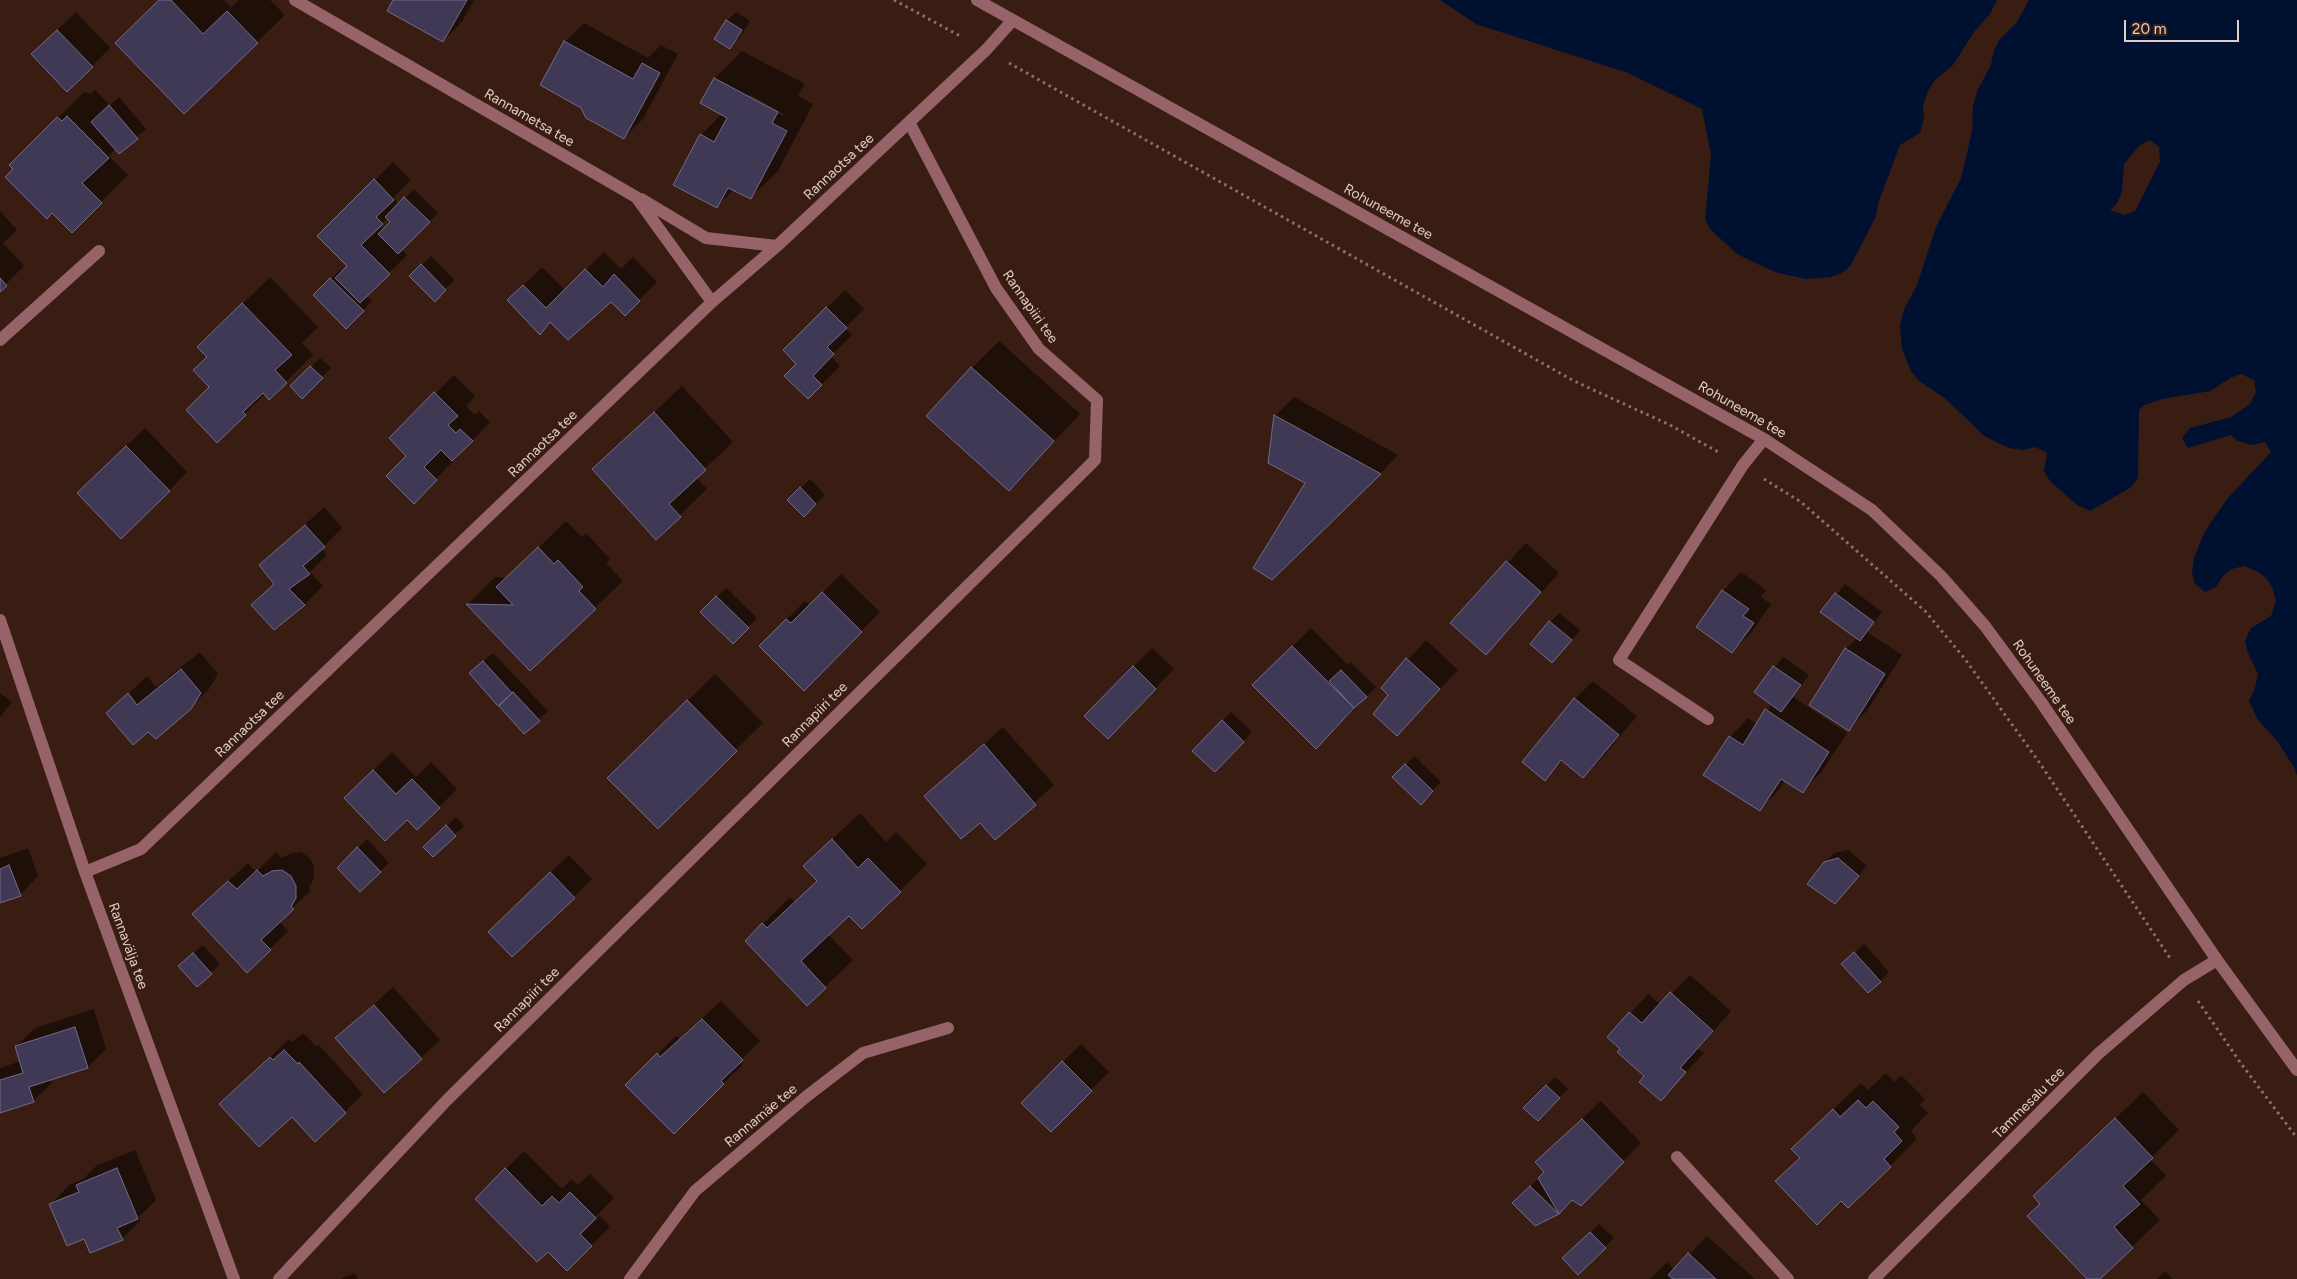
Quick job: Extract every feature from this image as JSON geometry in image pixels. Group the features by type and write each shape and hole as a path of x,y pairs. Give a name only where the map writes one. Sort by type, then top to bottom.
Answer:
{"street":[{"name":"Rannametsa tee","path":"295,0 636,197 712,302"},
{"name":"Rohuneeme tee","path":"977,0 1764,439 1872,510 1941,576 1979,619 2041,702 2217,960 2297,1070"},
{"name":"Rannaotsa tee","path":"85,872 141,849 712,302 777,246 986,50 1012,21"},
{"name":"Rannapiiri tee","path":"279,1279 447,1100 1095,460 1097,400 1039,350 996,288 909,122"},
{"path":"636,197 706,238 777,246"},
{"path":"0,340 99,251"},
{"path":"1708,719 1620,660 1742,465 1764,439"},
{"name":"Rannavälja tee","path":"0,620 85,872 234,1279"},
{"name":"Tammesalu tee","path":"1874,1279 2098,1054 2184,980 2217,960"},
{"name":"Rannamäe tee","path":"630,1279 695,1191 807,1096 863,1053 948,1028"},
{"path":"1677,1157 1788,1279"}],"path":[{"path":"894,0 1574,381 1670,425 1742,465 1802,502 1925,611 1964,659 2039,762 2242,1065 2297,1138"}],"water":[{"path":"1440,0 1997,0 1990,14 1974,32 1953,65 1935,80 1928,91 1923,105 1924,118 1920,133 1900,145 1879,201 1876,216 1851,265 1842,273 1831,277 1805,279 1775,272 1737,254 1710,229 1705,219 1711,155 1702,109 1628,73 1476,24"},
{"path":"2029,0 2297,0 2297,776 2295,769 2278,742 2258,720 2249,701 2255,688 2258,674 2248,653 2245,641 2251,628 2271,616 2276,601 2273,589 2267,579 2258,572 2244,566 2232,569 2223,576 2216,587 2205,592 2195,584 2192,573 2194,558 2205,531 2227,499 2271,452 2265,442 2253,445 2238,441 2231,435 2188,448 2182,438 2190,428 2231,417 2250,404 2256,392 2254,380 2241,374 2230,378 2211,391 2162,399 2144,405 2139,410 2138,478 2130,488 2090,511 2077,505 2050,481 2044,471 2047,453 2035,447 2023,450 2009,448 1984,436 1947,400 1918,380 1911,371 1902,349 1900,325 1904,309 1917,285 1936,227 1961,178 1972,132 1973,105 1978,89 1991,65 1994,50 2000,39 2017,22","holes":["2150,140 2159,147 2160,161 2135,211 2124,215 2110,210 2116,205 2122,192 2124,164 2140,145"]}],"building":[{"path":"159,0 171,0 203,34 227,11 258,43 184,114 115,43"},
{"path":"393,0 467,0 443,42 387,11"},
{"path":"726,20 742,30 730,49 714,39"},
{"path":"57,30 93,67 67,92 31,54"},
{"path":"564,41 633,79 642,63 660,73 624,139 586,118 581,108 540,85"},
{"path":"714,78 778,112 772,123 787,131 751,199 728,188 717,208 673,185 700,134 714,142 727,118 700,103"},
{"path":"109,105 138,139 119,154 91,122"},
{"path":"67,116 109,158 82,183 102,203 72,233 52,213 47,219 5,177 13,169 9,165 57,117 62,121"},
{"path":"374,179 394,200 376,217 383,224 361,245 390,274 360,303 335,278 347,266 317,236"},
{"path":"404,197 430,222 398,254 378,234 390,222 385,217"},
{"path":"421,264 446,290 435,302 409,276"},
{"path":"585,269 603,287 614,274 640,301 625,316 611,302 568,340 550,322 540,335 507,300 523,285 546,308"},
{"path":"0,278 7,286 0,292"},
{"path":"330,278 364,311 346,329 313,295"},
{"path":"242,303 292,355 275,370 287,383 269,400 263,393 243,412 246,415 217,443 186,410 209,387 193,370 207,357 197,347"},
{"path":"826,307 847,328 827,347 834,354 813,376 822,385 808,399 784,376 796,364 783,350"},
{"path":"310,366 323,378 302,399 290,386"},
{"path":"971,367 1054,441 1009,491 926,416"},
{"path":"434,392 458,416 448,425 456,433 460,429 473,441 452,461 441,450 424,467 437,480 414,504 386,476 406,456 389,438"},
{"path":"654,412 706,470 669,504 681,517 656,540 592,469"},
{"path":"1274,415 1381,474 1272,580 1253,568 1305,483 1268,463"},
{"path":"126,446 170,491 121,539 77,493"},
{"path":"800,487 816,504 804,517 787,500"},
{"path":"305,525 325,547 303,566 310,574 289,589 305,605 274,630 251,605 274,584 259,565"},
{"path":"538,547 554,564 558,560 583,587 579,591 596,609 530,671 466,604 513,605 496,587"},
{"path":"1506,561 1541,592 1486,655 1450,623"},
{"path":"1722,590 1749,609 1743,616 1754,623 1732,653 1696,627"},
{"path":"822,592 862,632 804,691 759,646 786,619 791,623"},
{"path":"1835,593 1874,622 1860,641 1820,612"},
{"path":"716,596 749,628 733,644 700,612"},
{"path":"1549,621 1572,640 1552,663 1530,644"},
{"path":"1292,646 1354,708 1316,749 1252,685"},
{"path":"1845,648 1885,674 1849,731 1809,705"},
{"path":"1406,658 1440,689 1397,736 1373,714 1388,695 1381,688"},
{"path":"483,661 512,693 498,706 469,673"},
{"path":"1133,666 1156,689 1108,739 1084,716"},
{"path":"1773,666 1801,685 1781,712 1754,692"},
{"path":"181,669 201,693 191,709 156,739 148,732 133,745 106,713 128,693 137,705"},
{"path":"1341,670 1367,697 1354,708 1329,681"},
{"path":"513,692 540,721 524,734 499,706"},
{"path":"1574,698 1619,735 1583,778 1561,760 1545,781 1522,762"},
{"path":"687,700 737,751 658,829 607,778"},
{"path":"1765,709 1829,752 1803,793 1781,779 1760,811 1703,775 1729,736 1743,745"},
{"path":"1222,720 1244,742 1215,772 1192,751"},
{"path":"984,744 1036,805 995,840 980,823 961,839 924,796"},
{"path":"1405,764 1433,791 1421,805 1392,777"},
{"path":"373,770 396,794 412,779 440,808 417,830 407,820 385,841 344,798"},
{"path":"446,825 456,836 433,857 423,847"},
{"path":"832,839 858,868 868,858 901,892 862,929 849,916 801,961 826,988 807,1006 745,941 762,923 767,928 817,881 803,866"},
{"path":"357,847 381,872 360,892 337,868"},
{"path":"1838,858 1859,876 1835,904 1807,884 1824,862"},
{"path":"9,865 21,896 0,903 0,869"},
{"path":"257,870 263,876 272,871 282,870 291,876 296,886 296,898 291,907 294,909 261,940 271,950 247,973 192,914 228,881 237,889"},
{"path":"550,872 575,898 512,957 488,932"},
{"path":"1854,952 1881,982 1868,993 1841,964"},
{"path":"193,953 212,974 197,987 178,966"},
{"path":"1670,992 1713,1031 1680,1068 1686,1072 1661,1101 1639,1082 1644,1076 1617,1052 1620,1049 1607,1037 1629,1012 1642,1023"},
{"path":"374,1005 422,1059 384,1093 335,1038"},
{"path":"702,1019 743,1060 721,1081 724,1084 674,1134 625,1085 657,1053 660,1057"},
{"path":"75,1027 88,1068 29,1087 34,1102 0,1113 0,1080 23,1073 15,1046"},
{"path":"284,1050 298,1064 299,1062 346,1113 315,1142 292,1117 259,1147 219,1104 270,1057 273,1060"},
{"path":"1062,1061 1092,1091 1051,1132 1021,1103"},
{"path":"1546,1085 1560,1098 1538,1121 1523,1108"},
{"path":"1858,1100 1866,1108 1873,1101 1899,1127 1894,1132 1902,1141 1884,1159 1891,1167 1848,1208 1841,1201 1817,1225 1775,1181 1800,1158 1791,1149 1833,1109 1840,1117"},
{"path":"2115,1118 2153,1158 2123,1186 2140,1204 2114,1227 2133,1248 2100,1279 2087,1279 2027,1216 2040,1204 2033,1196"},
{"path":"1582,1119 1624,1162 1581,1206 1572,1200 1559,1214 1538,1178 1544,1172 1535,1162"},
{"path":"117,1168 138,1219 117,1228 123,1240 90,1253 84,1239 67,1246 49,1204 79,1192 76,1185"},
{"path":"505,1168 542,1206 552,1196 559,1203 570,1192 596,1218 580,1234 592,1246 567,1271 548,1252 537,1262 475,1199"},
{"path":"1530,1186 1559,1214 1535,1226 1512,1203"},
{"path":"1590,1232 1606,1248 1578,1275 1562,1258"},
{"path":"1688,1253 1716,1279 1673,1279 1668,1275"}]}
